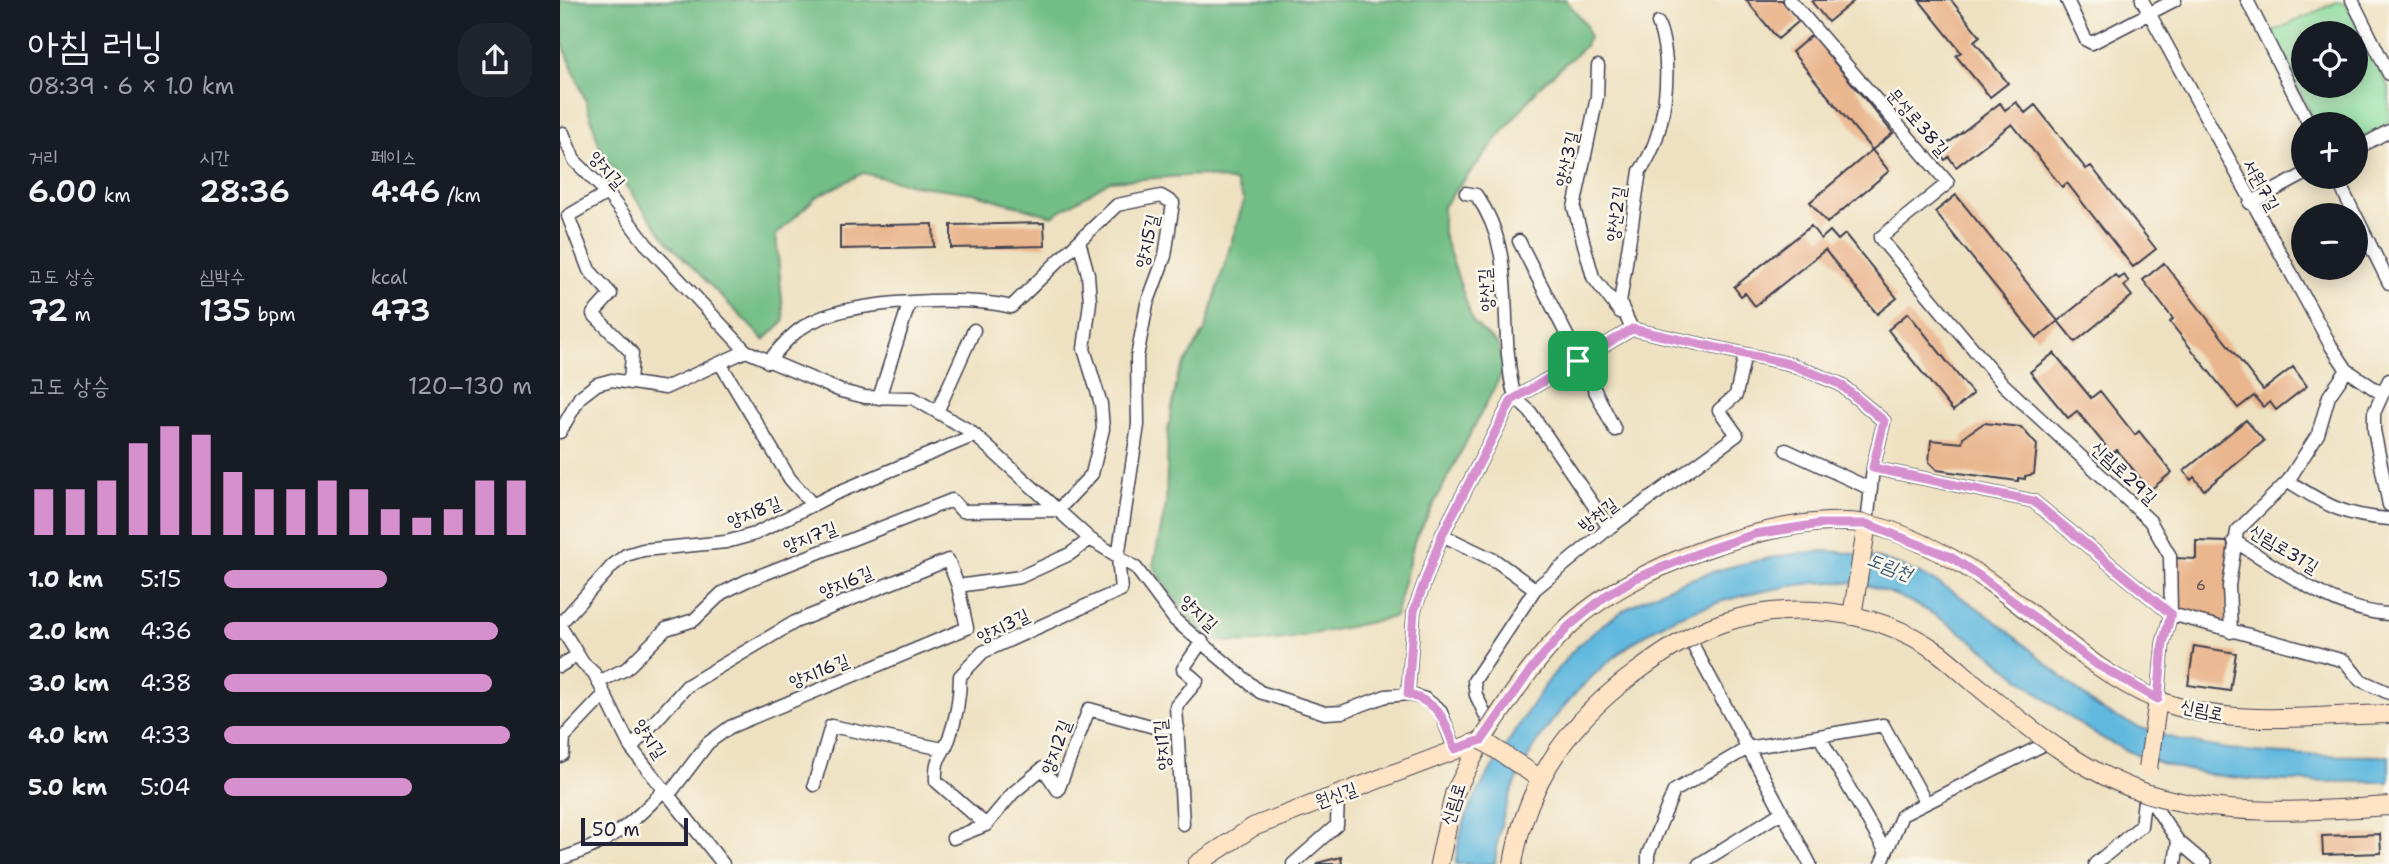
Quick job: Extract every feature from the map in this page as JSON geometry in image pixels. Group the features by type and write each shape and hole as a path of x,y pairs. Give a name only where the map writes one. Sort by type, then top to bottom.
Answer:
{"main road":[{"name":"신림로","path":"1439,864 1454,794 1487,734 1532,668 1569,626 1607,595 1636,578 1755,534 1820,524 1867,524 1951,557 2096,664 2158,699 2216,715 2389,714"},
{"path":"1852,616 1867,524"},
{"path":"1513,864 1524,816 1539,778 1564,738 1591,709 1658,656 1689,638 1721,623 1756,614 1818,611 1852,616 1891,628 1937,652 2078,762 2144,793 2203,807 2315,810 2389,806"},
{"path":"2144,793 2158,699"},
{"path":"1487,734 1539,778"},
{"name":"원신길","path":"1196,864 1253,827 1455,749 1487,734"}],"street":[{"name":"문성로38길","path":"1790,0 1948,183 1880,238 2003,384"},
{"path":"2067,0 2085,40 2092,43 2175,0"},
{"name":"서원7길","path":"2142,0 2250,203 2347,370 2382,394"},
{"path":"2246,0 2303,112"},
{"path":"2352,0 2389,74"},
{"name":"양산2길","path":"1632,329 1620,303 1640,171 1652,155 1660,115 1665,77 1664,40 1658,23"},
{"name":"양산3길","path":"1598,65 1591,135 1574,208 1593,277 1632,329"},
{"path":"2368,142 2389,131"},
{"name":"양지길","path":"563,133 574,160 607,193 646,244 746,351 841,391 879,398 913,398 975,435 1090,539 1136,568 1175,620 1260,692 1325,713 1342,712 1386,696 1408,694"},
{"path":"2250,203 2291,181"},
{"path":"607,193 568,216 589,271 611,294 593,314 632,354 630,383"},
{"name":"양산길","path":"1466,193 1475,195 1490,215 1499,242 1506,284 1509,365 1516,398 1531,412 1608,528"},
{"name":"양지5길","path":"1079,241 1117,205 1161,196 1173,203 1165,256 1147,304 1137,357 1138,425 1118,557"},
{"path":"768,362 785,341 815,320 862,306 984,300 1011,307 1079,241 1088,274 1090,302 1084,349 1101,404 1103,429 1092,474 1058,510"},
{"path":"1519,241 1615,430"},
{"path":"2368,242 2389,283"},
{"path":"879,398 909,304"},
{"path":"1455,749 1440,710 1425,699 1408,694 1414,611 1442,535 1512,400 1632,329 1790,364 1840,384 1884,421 1873,468 1867,524"},
{"path":"937,412 974,330"},
{"path":"560,432 580,397 597,384 612,380 665,388 746,351"},
{"name":"방천길","path":"1487,734 1474,681 1535,589 1608,528 1737,435 1719,410 1735,395 1745,354"},
{"path":"720,363 790,479 813,505"},
{"name":"신림로31길","path":"2347,370 2329,396 2318,434 2288,481 2237,531 2234,541 2344,604 2364,613 2389,614"},
{"path":"2389,380 2374,413 2374,430 2389,505"},
{"name":"신림로29길","path":"2003,384 2150,521 2170,556 2171,614 2163,643 2158,699"},
{"name":"양지8길","path":"560,625 613,565 626,555 643,550 726,542 776,525 900,464 975,435"},
{"path":"1786,450 1871,489"},
{"path":"1873,468 2033,501 2171,614 2345,661 2360,680 2389,693"},
{"path":"2288,481 2333,508 2356,517 2389,519"},
{"name":"양지7길","path":"598,682 626,669 666,629 694,620 722,593 746,580 952,500 962,511 1058,510"},
{"path":"1442,535 1496,561 1535,589"},
{"path":"958,586 1020,577 1070,554 1090,539"},
{"path":"2231,632 2229,586 2234,541"},
{"name":"양지3길","path":"986,825 936,781 935,761 943,749 960,697 960,676 983,652 1121,590 1118,557"},
{"name":"양지6길","path":"631,748 687,686 795,622 948,560 958,586"},
{"name":"양지16길","path":"666,793 708,743 730,727 967,628 958,586"},
{"name":"양지길","path":"560,625 598,682 631,748 723,864"},
{"path":"1689,638 1810,864"},
{"name":"양지1길","path":"1184,824 1176,706 1198,681 1183,669 1202,641"},
{"path":"560,666 578,655"},
{"path":"560,756 564,754 564,737 604,695"},
{"name":"양지2길","path":"953,838 986,825 1013,793 1043,768 1058,790 1089,709 1154,727 1178,727"},
{"path":"1648,864 1648,854 1674,791 1748,748 1883,725 1926,803"},
{"path":"814,785 831,726 943,749"},
{"path":"1819,736 1884,858"},
{"path":"1884,858 1902,815 2049,741"},
{"path":"560,859 581,852 631,825 666,793"},
{"path":"2144,793 2178,841 2204,864"},
{"path":"2095,864 2141,826 2144,793"},
{"path":"1293,864 1337,825 1338,794"},
{"path":"1699,864 1782,812"},
{"path":"2175,864 2178,841"}],"green space":[{"path":"560,0 1566,0 1586,25 1589,37 1585,46 1540,86 1443,206 1443,233 1473,322 1498,345 1504,369 1414,542 1395,617 1267,641 1220,640 1205,634 1190,619 1153,566 1166,505 1168,430 1178,375 1205,330 1244,200 1235,182 1200,175 1110,181 1052,216 973,193 913,185 863,173 816,197 776,235 784,321 764,340 669,243 602,154 586,102 560,36"},
{"path":"2339,1 2347,5 2355,21 2296,21"},
{"path":"2291,23 2291,75 2272,37 2274,31"},
{"path":"2368,47 2389,89 2389,123 2368,134 2368,112 2310,112 2303,98 2368,98"}],"water":[{"name":"도림천","path":"1821,551 1862,555 1901,566 1937,583 2004,628 2097,707 2131,724 2202,745 2239,750 2276,754 2389,756 2389,782 2231,777 2200,773 2140,756 2104,739 2071,718 1977,644 1945,621 1910,602 1861,584 1811,583 1719,602 1665,623 1634,642 1576,693 1550,724 1529,757 1512,792 1500,828 1495,864 1456,864 1457,848 1466,817 1488,774 1554,674 1573,651 1597,629 1655,593 1688,580 1755,561"}],"building":[{"path":"1746,0 1782,0 1799,21 1778,39"},
{"path":"1855,0 1828,22 1812,2"},
{"path":"1919,0 1951,0 1980,36 1974,41 2008,83 1990,97 1956,56 1961,52"},
{"path":"1812,35 1893,133 1872,150 1792,52"},
{"path":"2016,102 2025,113 2035,105 2086,169 2091,166 2156,249 2133,267 2067,183 2062,187 2012,124 1956,167 1949,157 1945,160 1938,151 2000,103 2005,110"},
{"path":"1872,150 1889,171 1827,223 1810,202"},
{"path":"1956,195 2058,321 2037,338 1935,212"},
{"path":"1044,223 1045,246 951,248 951,225"},
{"path":"933,224 934,247 840,249 840,226"},
{"path":"1811,226 1821,239 1830,231 1838,240 1845,234 1897,298 1877,314 1825,250 1755,306 1745,293 1741,296 1734,287"},
{"path":"2164,263 2263,390 2293,367 2307,386 2276,410 2270,402 2263,407 2254,396 2238,408 2170,322 2173,319 2143,280"},
{"path":"2115,275 2119,279 2124,275 2129,282 2124,286 2132,296 2075,342 2058,321"},
{"path":"1908,313 1973,394 1953,411 1888,330"},
{"path":"2054,353 2091,398 2100,391 2135,435 2139,431 2172,472 2150,490 2117,450 2112,454 2077,411 2068,418 2030,372"},
{"path":"2246,420 2264,441 2204,490 2194,477 2191,480 2184,471"},
{"path":"1984,423 2021,427 2037,445 2034,474 2025,476 2025,479 2018,478 2018,481 1937,470 1929,462 1931,440 1962,443 1963,437"},
{"path":"2196,541 2228,542 2226,627 2174,611 2176,558 2196,559"},
{"path":"2194,646 2236,653 2230,691 2188,685"},
{"path":"2380,834 2381,853 2323,855 2322,836"},
{"path":"1341,857 1342,864 1317,864 1317,863"}],"route":[{"path":"1632,329 1790,364 1840,384 1884,421 1873,468 2033,501 2171,614 2163,643 2158,699 2096,664 2039,619 1951,557 1867,524 1820,524 1755,534 1709,549 1636,578 1607,595 1569,626 1532,668 1482,740 1455,749 1440,710 1425,699 1408,694 1414,611 1442,535 1512,400 1578,361 1632,329"}]}
